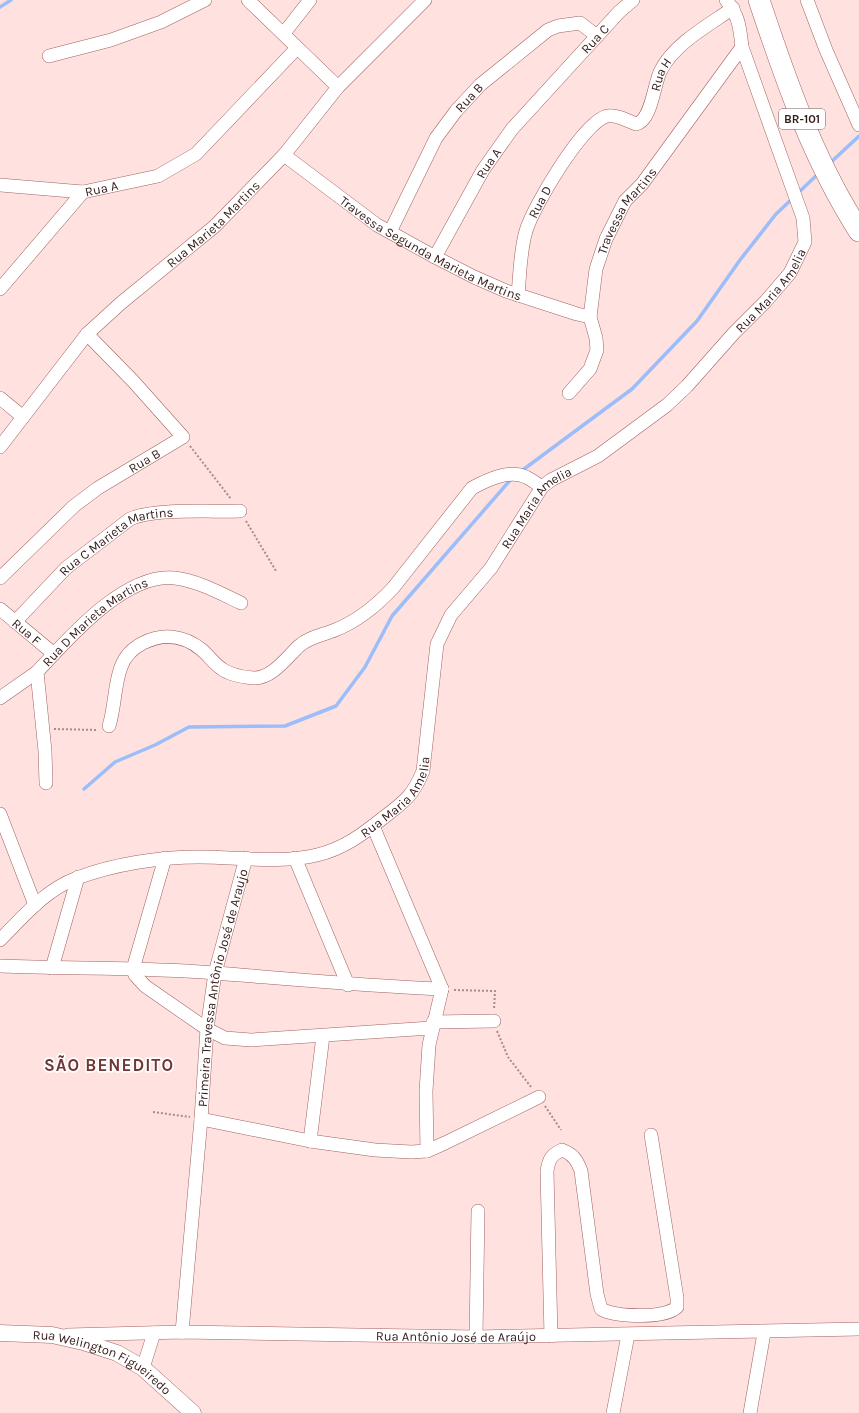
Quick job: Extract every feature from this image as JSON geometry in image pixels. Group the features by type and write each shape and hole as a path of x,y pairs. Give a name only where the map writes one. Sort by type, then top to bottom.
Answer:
{"highway":[{"name":"BR-101","path":"759,0 792,96 818,159 842,205 859,231"}],"street":[{"path":"49,56 126,34 161,22 206,0"},
{"path":"248,0 284,33 297,48 338,87"},
{"path":"284,33 310,0"},
{"name":"Rua Marieta Martins","path":"0,447 87,334 121,303 215,226 284,155 338,87 425,0"},
{"name":"Rua C","path":"557,80 619,12 633,0"},
{"path":"807,0 826,50 859,126"},
{"path":"730,4 738,19 742,47"},
{"name":"Rua H","path":"596,122 607,116 614,116 636,124 641,122 650,109 660,71 672,54 730,4"},
{"name":"Rua B","path":"390,232 436,138 456,111 480,85 548,30 558,26 580,23 597,36"},
{"name":"Travessa Martins","path":"569,394 590,369 597,350 596,338 590,317 596,269 606,239 625,201 642,184 742,47"},
{"name":"Rua Maria Amelia","path":"0,940 48,894 78,877 165,858 295,858 317,855 341,847 373,826 402,803 416,788 423,771 435,655 437,644 444,627 451,615 491,568 542,487 551,480 598,456 667,405 687,386 734,333 766,301 790,273 799,257 805,242 803,218 742,47"},
{"name":"Rua A","path":"0,185 83,192 158,176 196,154 297,48"},
{"name":"Rua A","path":"435,257 483,170 512,129 557,80"},
{"name":"Rua D","path":"518,295 523,243 531,217 538,201 555,175 596,122"},
{"name":"Travessa Segunda Marieta Martins","path":"284,155 390,232 435,257 474,277 518,295 590,317"},
{"path":"0,289 83,192"},
{"name":"Rua B","path":"0,578 74,506 98,488 183,437 133,381 87,334"},
{"path":"0,398 22,417"},
{"path":"109,726 121,666 127,654 140,645 154,638 168,636 191,642 222,669 236,675 254,678 262,677 275,669 301,644 346,626 380,602 393,588 472,488 488,480 507,475 525,477 542,487"},
{"name":"Rua C Marieta Martins","path":"15,622 66,568 130,519 154,513 240,511"},
{"name":"Rua D Marieta Martins","path":"46,783 43,729 37,672 84,624 110,602 135,586 153,580 174,578 210,588 241,603"},
{"name":"Rua F","path":"0,609 54,654"},
{"path":"0,698 37,672"},
{"path":"0,814 35,905"},
{"path":"373,826 442,989 432,1025 428,1051 426,1091 427,1150"},
{"path":"165,858 133,968 136,975 145,986 207,1030 225,1038 240,1040 323,1036 432,1025 494,1021"},
{"name":"Primeira Travessa Antônio José de Araujo","path":"182,1332 201,1119 207,1030 215,973 246,858"},
{"path":"295,858 348,985"},
{"path":"52,968 78,877"},
{"path":"0,966 52,968 133,968 215,973 348,985 442,989"},
{"path":"310,1141 323,1036"},
{"name":"Primeira Travessa Antônio José de Araujo","path":"201,1119 310,1141 396,1152 427,1150 539,1097"},
{"path":"551,1336 547,1171 548,1161 553,1154 562,1150 571,1154 577,1160 581,1171 597,1294 601,1309 610,1314 665,1314 672,1312 677,1307 677,1298 651,1135"},
{"path":"476,1337 478,1212"},
{"name":"Rua Antônio José de Araújo","path":"52,1335 182,1332 476,1337 764,1333 859,1329"},
{"name":"Rua Welington Figueiredo","path":"0,1333 52,1335 100,1347 117,1353 143,1368 193,1413"},
{"path":"143,1368 154,1333"},
{"path":"750,1413 764,1333"},
{"path":"613,1413 628,1335"}],"path":[{"path":"43,729 91,730 103,729 109,726"},
{"path":"442,989 495,991 494,1021 502,1047 508,1058 539,1097 561,1130"},
{"path":"153,1112 201,1119"}],"waterway":[{"path":"0,7 11,0"},
{"path":"829,164 859,136"},
{"path":"797,194 819,173"},
{"path":"520,472 632,389 697,321 740,260 776,214 793,198"},
{"path":"84,789 115,762 155,745 189,727 285,726 336,706 365,667 392,616 512,478"}],"district":[{"name":"SÃO BENEDITO","path":"109,1065"}]}
